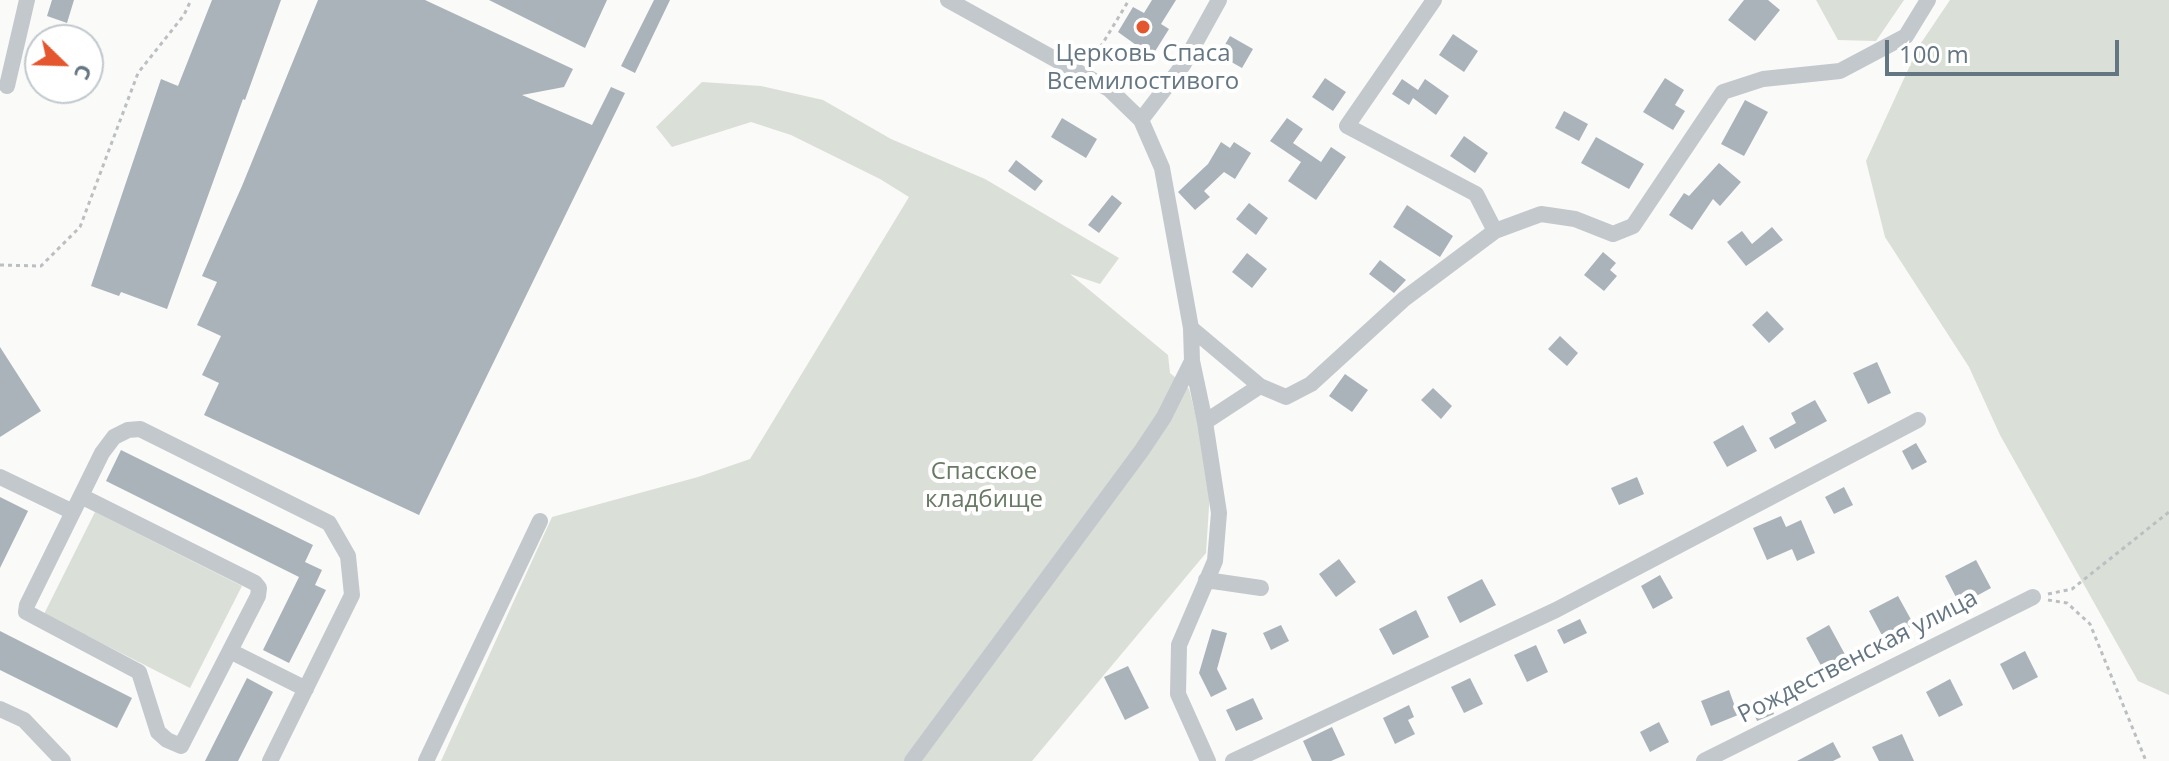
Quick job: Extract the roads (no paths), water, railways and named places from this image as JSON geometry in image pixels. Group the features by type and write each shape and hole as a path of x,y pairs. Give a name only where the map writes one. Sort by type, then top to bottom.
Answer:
{"street":[{"path":"7,86 27,0"},
{"path":"948,0 1109,89 1141,120 1162,168 1191,328 1192,361 1219,513 1215,561 1179,645 1178,694 1208,761"},
{"path":"1141,120 1183,65 1219,0"},
{"path":"1434,0 1347,126 1476,194 1495,231"},
{"path":"1191,328 1260,386 1286,397 1311,384 1404,299 1495,231 1541,214 1575,219 1613,234 1633,226 1723,92 1763,79 1840,71 1906,36 1928,0"},
{"path":"912,761 1142,450 1164,417 1192,361"},
{"path":"1205,422 1260,386"},
{"path":"1233,761 1556,610 1918,420"},
{"path":"0,477 77,504 255,583 259,588 258,596 181,746 162,737 139,672 26,612 27,605 77,504 102,453 114,437 128,430 140,429 329,523 348,556 352,595 270,761"},
{"path":"426,761 540,521"},
{"path":"1206,580 1261,588"},
{"name":"Рождественская улица","path":"1704,761 2033,597"},
{"path":"230,651 306,689"},
{"path":"0,709 24,720 63,761"}],"place":[{"name":"Церковь Спаса Всемилостивого","path":"1143,27"}],"park label":[{"name":"Спасское кладбище","path":"984,486"}]}
